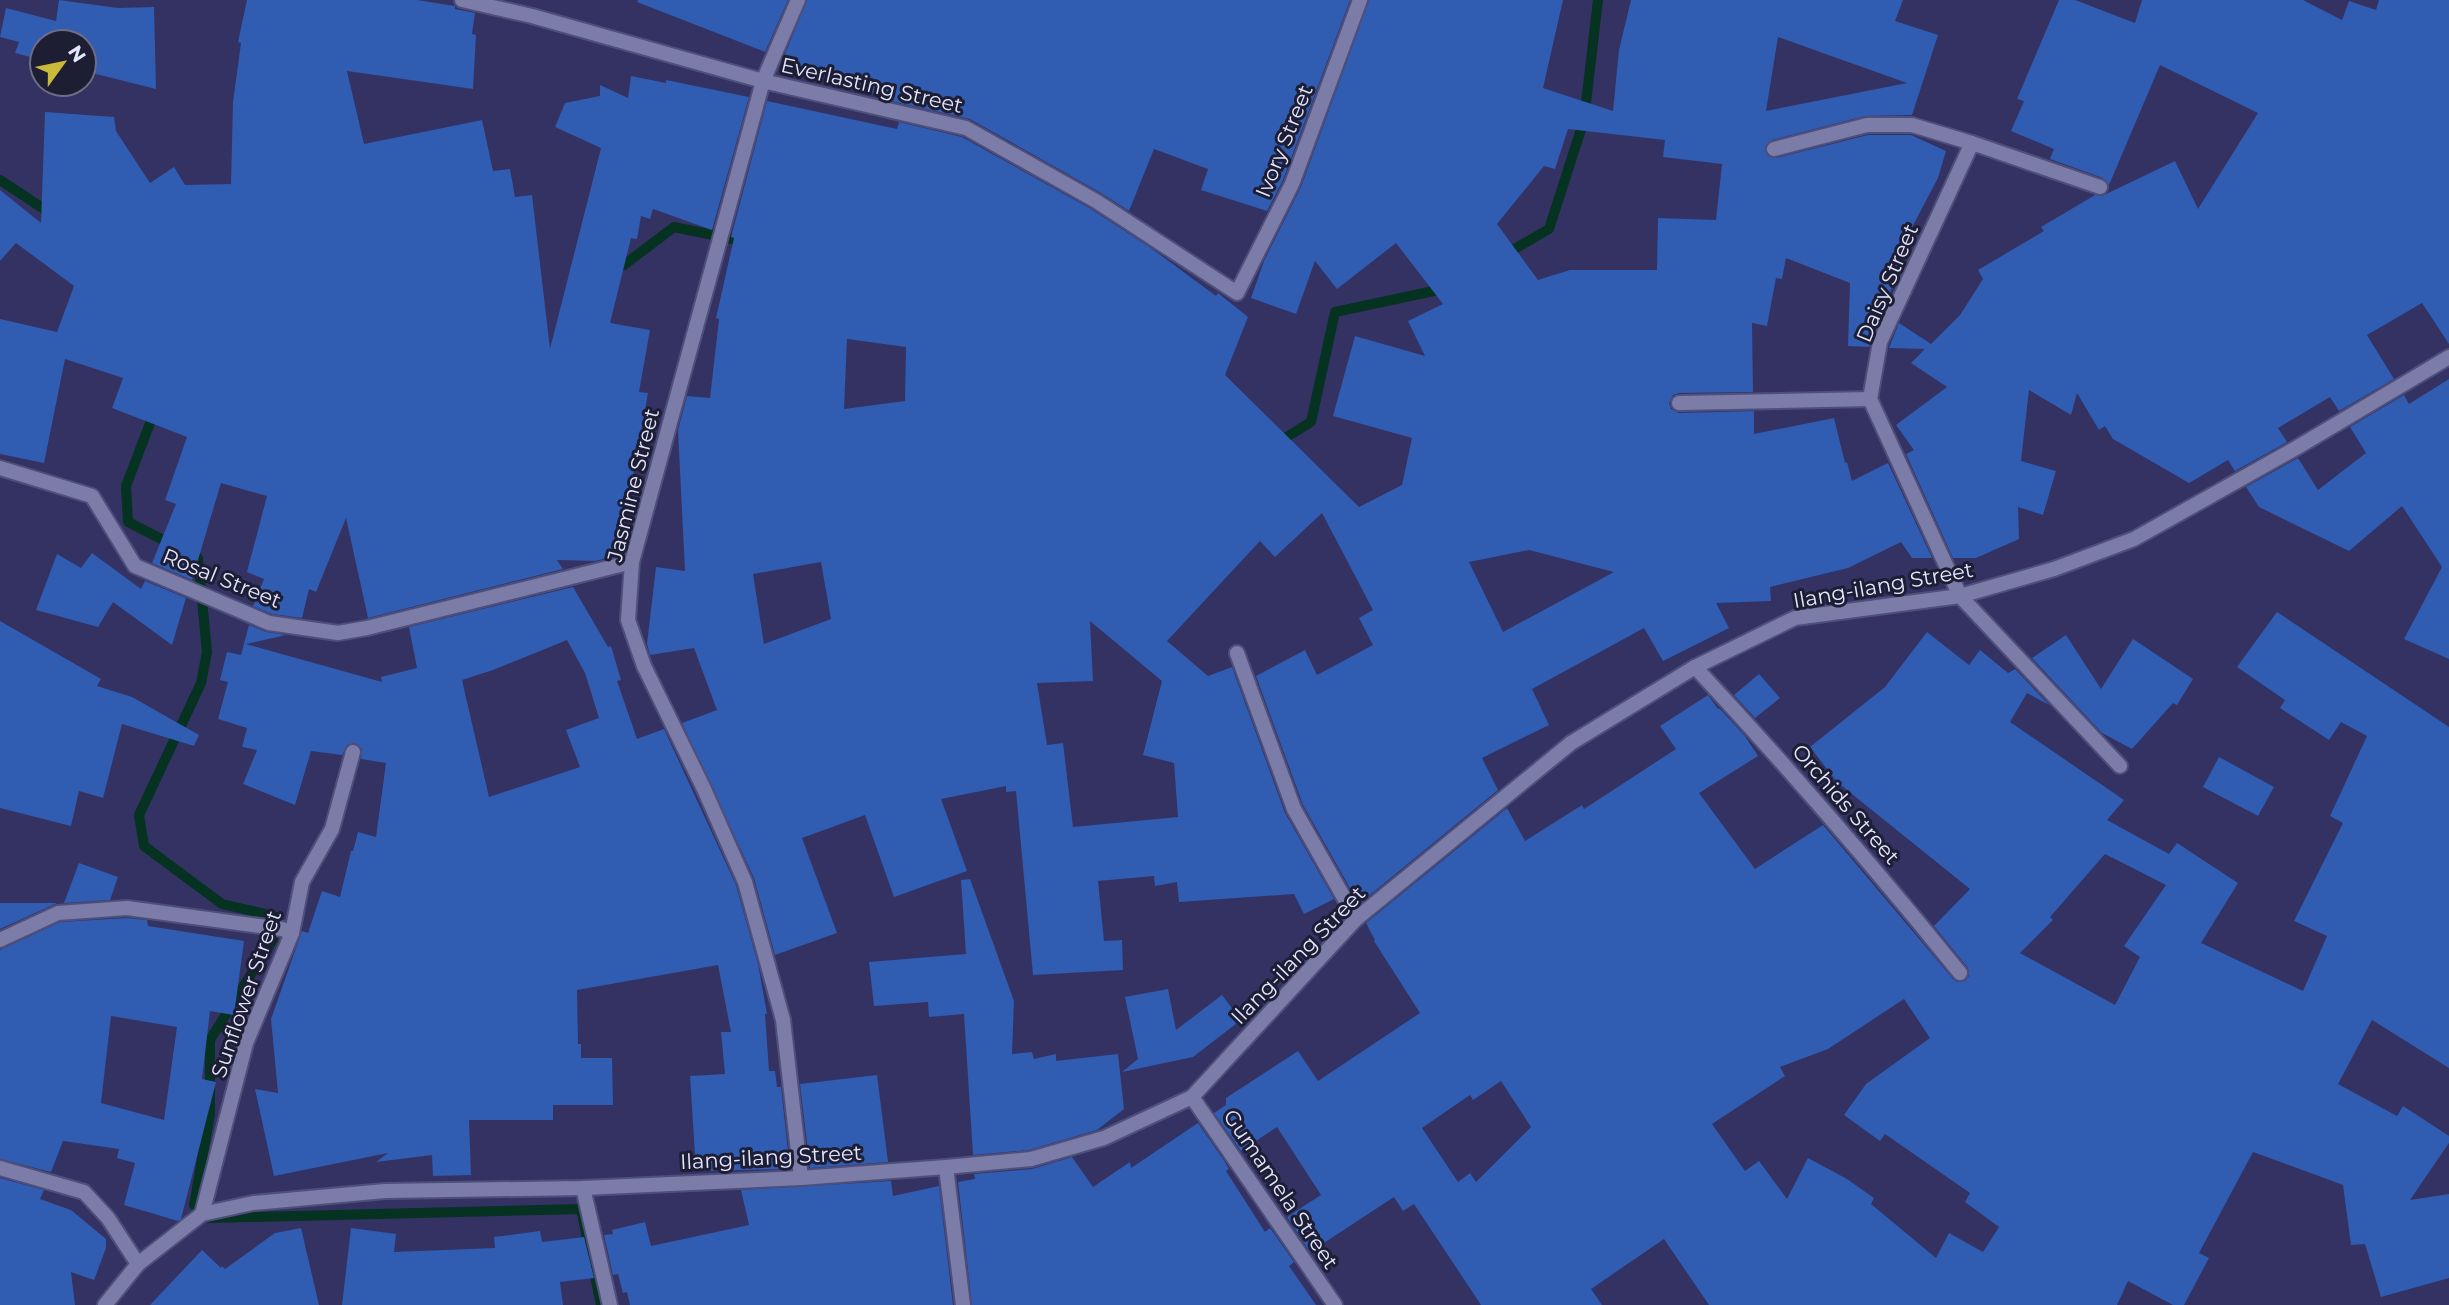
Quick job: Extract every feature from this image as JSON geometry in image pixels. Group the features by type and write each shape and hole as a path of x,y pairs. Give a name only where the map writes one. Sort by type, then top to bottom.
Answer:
{"street":[{"name":"Everlasting Street","path":"462,0 532,16 763,81 966,128 1096,201 1237,293"},
{"name":"Jasmine Street","path":"798,0 763,81 632,562 628,620 644,666 704,789 745,882 783,1020 801,1178"},
{"name":"Ivory Street","path":"1237,293 1292,184 1360,0"},
{"path":"1774,149 1867,125 1912,125 2100,187"},
{"name":"Daisy Street","path":"1870,399 1880,342 1972,143"},
{"name":"Ilang-ilang Street","path":"105,1305 138,1264 202,1214 253,1203 372,1192 583,1188 801,1178 946,1167 1031,1159 1104,1138 1192,1097 1356,919 1571,743 1695,667 1795,618 1960,596 2054,569 2134,539 2296,448 2449,357"},
{"path":"1679,403 1870,399 1960,596 2120,766"},
{"name":"Rosal Street","path":"0,468 92,496 135,566 269,623 338,633 632,562"},
{"path":"1237,653 1294,809 1356,919"},
{"name":"Orchids Street","path":"1695,667 1795,775 1960,973"},
{"name":"Sunflower Street","path":"202,1214 246,1043 302,882 332,829 354,752"},
{"path":"0,940 58,913 127,908 287,931"},
{"name":"Gumamela Street","path":"1192,1097 1335,1305"},
{"path":"946,1167 963,1305"},
{"path":"0,1168 84,1192 108,1218 138,1264"},
{"path":"583,1188 610,1305"}],"building":[{"path":"59,0 118,8 154,7 156,89 98,74 98,28 28,28 28,56 15,53 19,42 0,37 6,8 56,21"},
{"path":"247,0 417,0 455,6 455,9 475,13 472,34 476,35 473,89 347,71 364,144 482,120 493,171 510,169 515,197 532,195 550,349 601,148 555,127 565,103 600,96 600,85 628,98 631,76 666,83 666,80 749,97 712,230 653,209 650,219 641,216 637,239 631,238 610,323 650,330 639,392 648,393 619,555 595,561 557,560 563,569 368,618 346,518 316,592 309,589 302,618 272,614 253,606 264,579 247,572 267,496 221,483 192,580 152,563 176,504 165,500 187,437 112,408 123,378 65,359 44,463 0,454 0,319 57,332 74,286 16,243 0,261 0,190 41,223 45,112 114,117 116,131 150,183 174,167 185,185 231,184 233,102 241,43 238,42"},
{"path":"788,0 765,52 637,2"},
{"path":"807,0 1350,0 1283,180 1267,211 1201,190 1208,169 1154,149 1129,211 970,119 895,102 783,59"},
{"path":"1369,0 1563,0 1543,88 1613,111 1619,50 1631,0 1903,0 1895,21 1938,35 1912,115 1865,116 1772,140 1765,147 1767,155 1776,158 1868,135 1911,135 1946,151 1938,178 1909,233 1885,309 1869,347 1848,346 1850,283 1786,258 1782,279 1776,278 1767,326 1752,323 1753,392 1679,393 1673,395 1669,403 1671,409 1679,413 1754,411 1754,434 1834,418 1852,481 1888,463 1932,558 1912,558 1901,542 1848,568 1770,587 1771,601 1716,603 1729,628 1663,661 1644,628 1532,689 1549,725 1482,758 1498,790 1359,904 1303,805 1256,676 1305,650 1317,675 1373,645 1359,618 1373,610 1322,513 1275,557 1260,541 1167,641 1208,676 1232,667 1285,813 1334,899 1304,914 1294,894 1179,902 1177,882 1155,886 1154,876 1098,881 1104,941 1122,940 1123,970 1033,975 1016,791 1006,792 1006,786 941,799 967,871 894,897 865,815 802,838 837,933 775,955 754,878 682,723 717,710 694,648 650,655 647,644 656,567 685,571 678,430 687,396 710,398 719,319 716,318 734,238 731,237 767,101 897,129 899,122 962,137 1091,209 1151,248 1216,296 1218,293 1248,317 1225,375 1359,507 1402,485 1412,438 1333,416 1355,336 1425,356 1408,321 1443,304 1396,243 1337,289 1315,261 1296,314 1251,298 1264,261 1301,187","holes":["1778,37 1907,83 1766,111","1568,129 1665,140 1663,157 1722,164 1716,220 1658,218 1657,270 1570,270 1538,280 1497,224 1544,166 1555,169","847,339 906,347 905,401 844,409","1529,550 1614,572 1503,632 1469,562","821,562 831,619 764,644 753,574","1090,621 1162,681 1143,755 1174,763 1178,817 1073,827 1063,743 1047,745 1037,683 1093,681"]},
{"path":"2059,0 2075,0 2135,23 2142,0 2303,0 2342,20 2349,1 2376,10 2379,0 2449,0 2449,344 2422,303 2367,335 2394,379 2339,411 2330,397 2278,428 2287,442 2235,471 2228,460 2189,483 2113,439 2105,426 2099,430 2077,393 2071,415 2029,390 2021,461 2056,471 2043,515 2018,507 2019,539 1976,558 1953,558 1906,454 1914,450 1896,425 1947,387 1911,363 1925,349 1889,348 1899,323 1931,344 1960,315 1983,279 1978,270 2044,231 2041,227 2095,195 2102,196 2175,161 2198,209 2258,113 2160,65 2109,185 2103,178 2050,159 2054,149 2011,131 2024,101 2017,99"},
{"path":"2449,379 2449,659 2404,639 2442,567 2402,506 2349,551 2259,507 2246,487 2298,458 2318,490 2366,453 2350,427 2404,395 2409,404"},
{"path":"92,553 141,589 145,581 186,598 172,645 113,602 98,627 36,610 57,554 81,568"},
{"path":"573,587 608,647 611,646 621,680 617,681 637,739 664,729 736,885 758,964 767,1014 769,1071 775,1071 777,1087 781,1087 790,1169 696,1171 690,1076 725,1074 721,1032 731,1032 718,965 577,990 578,1044 581,1044 581,1058 612,1058 613,1105 553,1105 553,1120 469,1120 471,1175 433,1176 432,1155 376,1162 388,1153 274,1176 255,1089 278,1093 271,1019 302,931 308,933 322,891 340,897 358,832 376,837 386,763 361,759 362,749 355,743 347,745 342,755 311,751 295,805 243,784 257,750 242,747 247,728 218,719 228,682 220,680 227,652 241,655 249,625 266,632 286,635 246,644 382,682 381,677 417,668 409,627","holes":["567,640 585,673 599,718 566,730 580,767 489,797 462,680"]},
{"path":"2277,612 2449,727 2449,1068 2372,1020 2338,1084 2397,1116 2403,1106 2449,1136 2449,1143 2410,1200 2449,1194 2449,1278 2381,1297 2365,1244 2351,1245 2343,1185 2253,1152 2199,1253 2209,1258 2184,1305 2173,1305 2128,1281 2117,1305 1709,1305 1664,1239 1591,1289 1602,1305 1481,1305 1414,1204 1403,1211 1394,1197 1310,1252 1287,1217 1321,1195 1277,1127 1241,1151 1214,1113 1226,1105 1226,1098 1298,1051 1318,1081 1420,1013 1374,941 1366,923 1507,808 1525,841 1582,805 1584,809 1676,749 1660,726 1708,695 1745,736 1758,756 1699,793 1755,869 1823,825 1953,979 1957,982 1965,981 1969,976 1968,968 1934,926 1970,889 1837,782 1810,747 1885,687 1927,632 1969,665 1980,650 2008,673 2015,669 2049,705 2027,693 2010,722 2124,800 2107,820 2169,854 2177,843 2238,883 2201,943 2303,991 2327,936 2294,921 2343,823 2330,816 2367,736 2341,722 2329,740 2280,708 2285,700 2237,667","holes":["2105,854 2166,885 2124,946 2140,957 2115,1005 2020,953 2053,920 2050,917","1904,999 1930,1038 1866,1084 1844,1115 1880,1141 1885,1134 1970,1193 1965,1202 1999,1227 1983,1252 1949,1233 1936,1258 1871,1204 1874,1198 1847,1179 1808,1158 1787,1199 1759,1161 1745,1171 1712,1124 1785,1076 1780,1067 1828,1049","1501,1081 1531,1127 1476,1182 1470,1173 1458,1182 1422,1128 1470,1095 1473,1100"]},
{"path":"0,621 101,679 97,686 132,697 199,735 194,746 122,724 103,798 79,791 71,826 0,808"},
{"path":"2066,635 2101,689 2133,639 2193,679 2177,705 2173,703 2132,749 2102,733 2032,658"},
{"path":"1759,674 1780,698 1755,718 1734,695"},
{"path":"2219,757 2274,787 2258,816 2203,787"},
{"path":"79,863 118,877 110,900 64,903"},
{"path":"970,879 1014,1001 1012,1054 1032,1052 1034,1059 1056,1054 1056,1061 1118,1054 1124,1109 1097,1130 1029,1150 973,1155 964,1014 929,1017 928,1002 874,1006 869,962 966,954 961,880"},
{"path":"0,903 57,903 0,929"},
{"path":"127,918 147,920 148,926 244,941 234,1015 210,1011 202,1079 216,1082 181,1219 178,1221 124,1205 135,1163 117,1158 119,1149 63,1141 51,1172 0,1159 0,950 60,922","holes":["111,1016 177,1027 164,1120 101,1103"]},
{"path":"1168,989 1176,1030 1222,995 1241,1020 1193,1057 1122,1072 1138,1059 1125,997"},
{"path":"877,1075 888,1162 810,1168 800,1084"},
{"path":"1198,1123 1225,1162 1229,1169 1226,1171 1265,1232 1270,1228 1294,1262 1289,1266 1316,1305 972,1305 958,1182 975,1179 974,1174 1032,1169 1072,1157 1093,1187 1130,1162 1131,1168"},
{"path":"0,1178 44,1190 40,1199 71,1210 106,1239 106,1248 94,1280 71,1272 75,1305 0,1305"},
{"path":"891,1181 893,1196 939,1186 953,1305 630,1305 627,1292 623,1293 618,1274 613,1275 604,1235 613,1234 612,1230 645,1222 651,1246 749,1225 741,1190"},
{"path":"301,1228 319,1305 150,1305 202,1250 225,1269 275,1233"},
{"path":"351,1228 396,1234 394,1252 495,1248 494,1237 540,1231 542,1242 584,1237 594,1278 560,1282 563,1305 342,1305"}],"waterway":[{"path":"1504,255 1549,229 1584,120 1598,0"},
{"path":"0,180 53,215"},
{"path":"624,265 674,227 747,242"},
{"path":"1277,443 1311,422 1335,312 1448,288"},
{"path":"155,410 126,486 128,522 175,546"},
{"path":"189,553 198,558 207,652 201,683 139,815 144,846 222,904 274,916 273,939 210,1040 210,1114 194,1205"},
{"path":"209,1218 581,1209 601,1305"}]}
